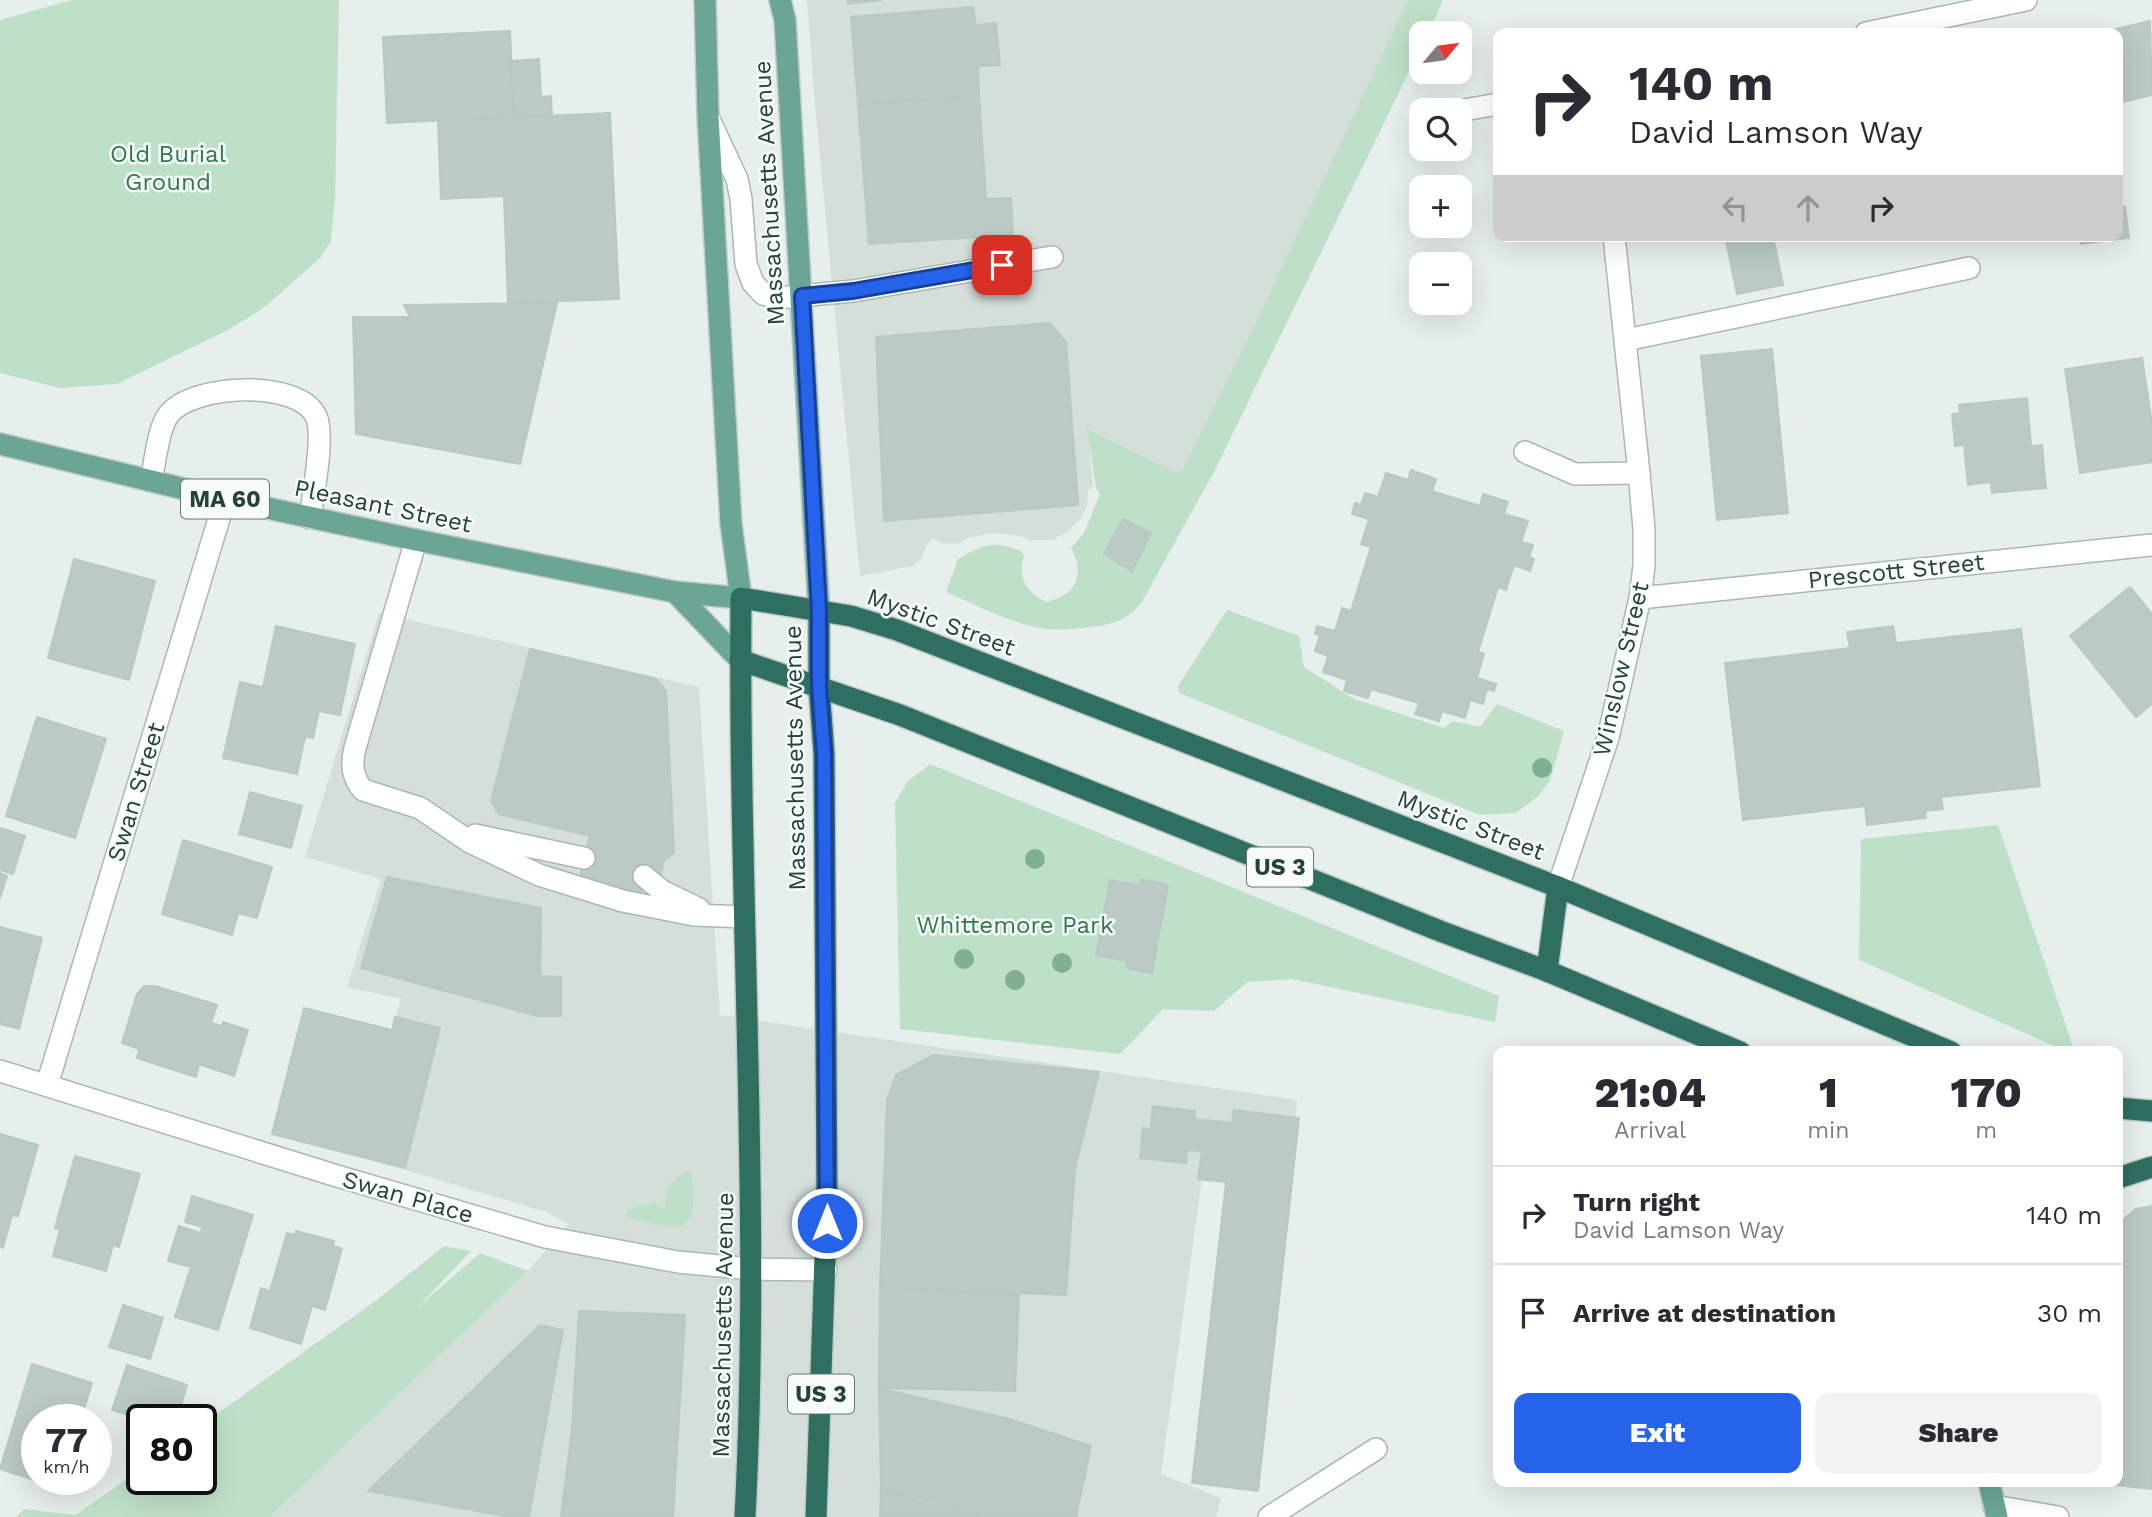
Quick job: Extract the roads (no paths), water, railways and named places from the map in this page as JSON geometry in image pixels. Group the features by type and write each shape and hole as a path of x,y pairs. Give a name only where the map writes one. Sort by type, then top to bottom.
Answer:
{"highway":[{"name":"Mystic Street","path":"741,598 851,616 897,630 1559,887 1937,1046"},
{"name":"Massachusetts Avenue","path":"741,598 744,917 752,1269 745,1517"},
{"name":"Massachusetts Avenue","path":"816,1517 826,1270 824,754 819,686 819,611"},
{"name":"US 3","path":"740,660 900,715 1440,931 1547,971 1726,1046"},
{"path":"1547,971 1559,887"},
{"path":"2123,1108 2152,1111"},
{"path":"2123,1163 2152,1159"},
{"path":"2123,1176 2152,1167"}],"main road":[{"name":"Massachusetts Avenue","path":"705,0 708,117 731,524 741,598"},
{"name":"Massachusetts Avenue","path":"780,0 785,20 819,611"},
{"name":"Pleasant Street","path":"0,444 310,518 674,592"},
{"name":"Mystic Street","path":"674,592 741,598"},
{"path":"674,592 740,660"},
{"path":"1990,1487 1996,1512"}],"street":[{"path":"1890,28 2026,0"},
{"path":"1472,109 1493,105"},
{"path":"708,117 737,179 746,264 752,283 763,294 778,298 853,291 1052,257"},
{"name":"Winslow Street","path":"1559,887 1608,738 1640,598 1644,566 1639,473 1615,242"},
{"path":"1626,340 1969,268"},
{"path":"151,481 164,423 169,413 186,401 221,390 279,393 305,403 316,416 320,432 310,518"},
{"path":"1525,452 1575,474 1639,473"},
{"name":"Swan Street","path":"47,1085 225,499"},
{"path":"416,540 352,762 353,774 363,790 421,808 470,842 539,875 623,901 678,912 744,917"},
{"name":"Prescott Street","path":"1640,598 2152,545"},
{"path":"440,823 474,835 584,858"},
{"path":"644,876 662,891 710,915"},
{"name":"Swan Place","path":"0,1071 337,1176 545,1237 678,1262 752,1269 826,1270"},
{"path":"1269,1517 1376,1449"},
{"path":"1996,1512 2058,1517"}],"park label":[{"name":"Old Burial Ground","path":"168,168"},
{"name":"Whittemore Park","path":"1015,925"}]}
